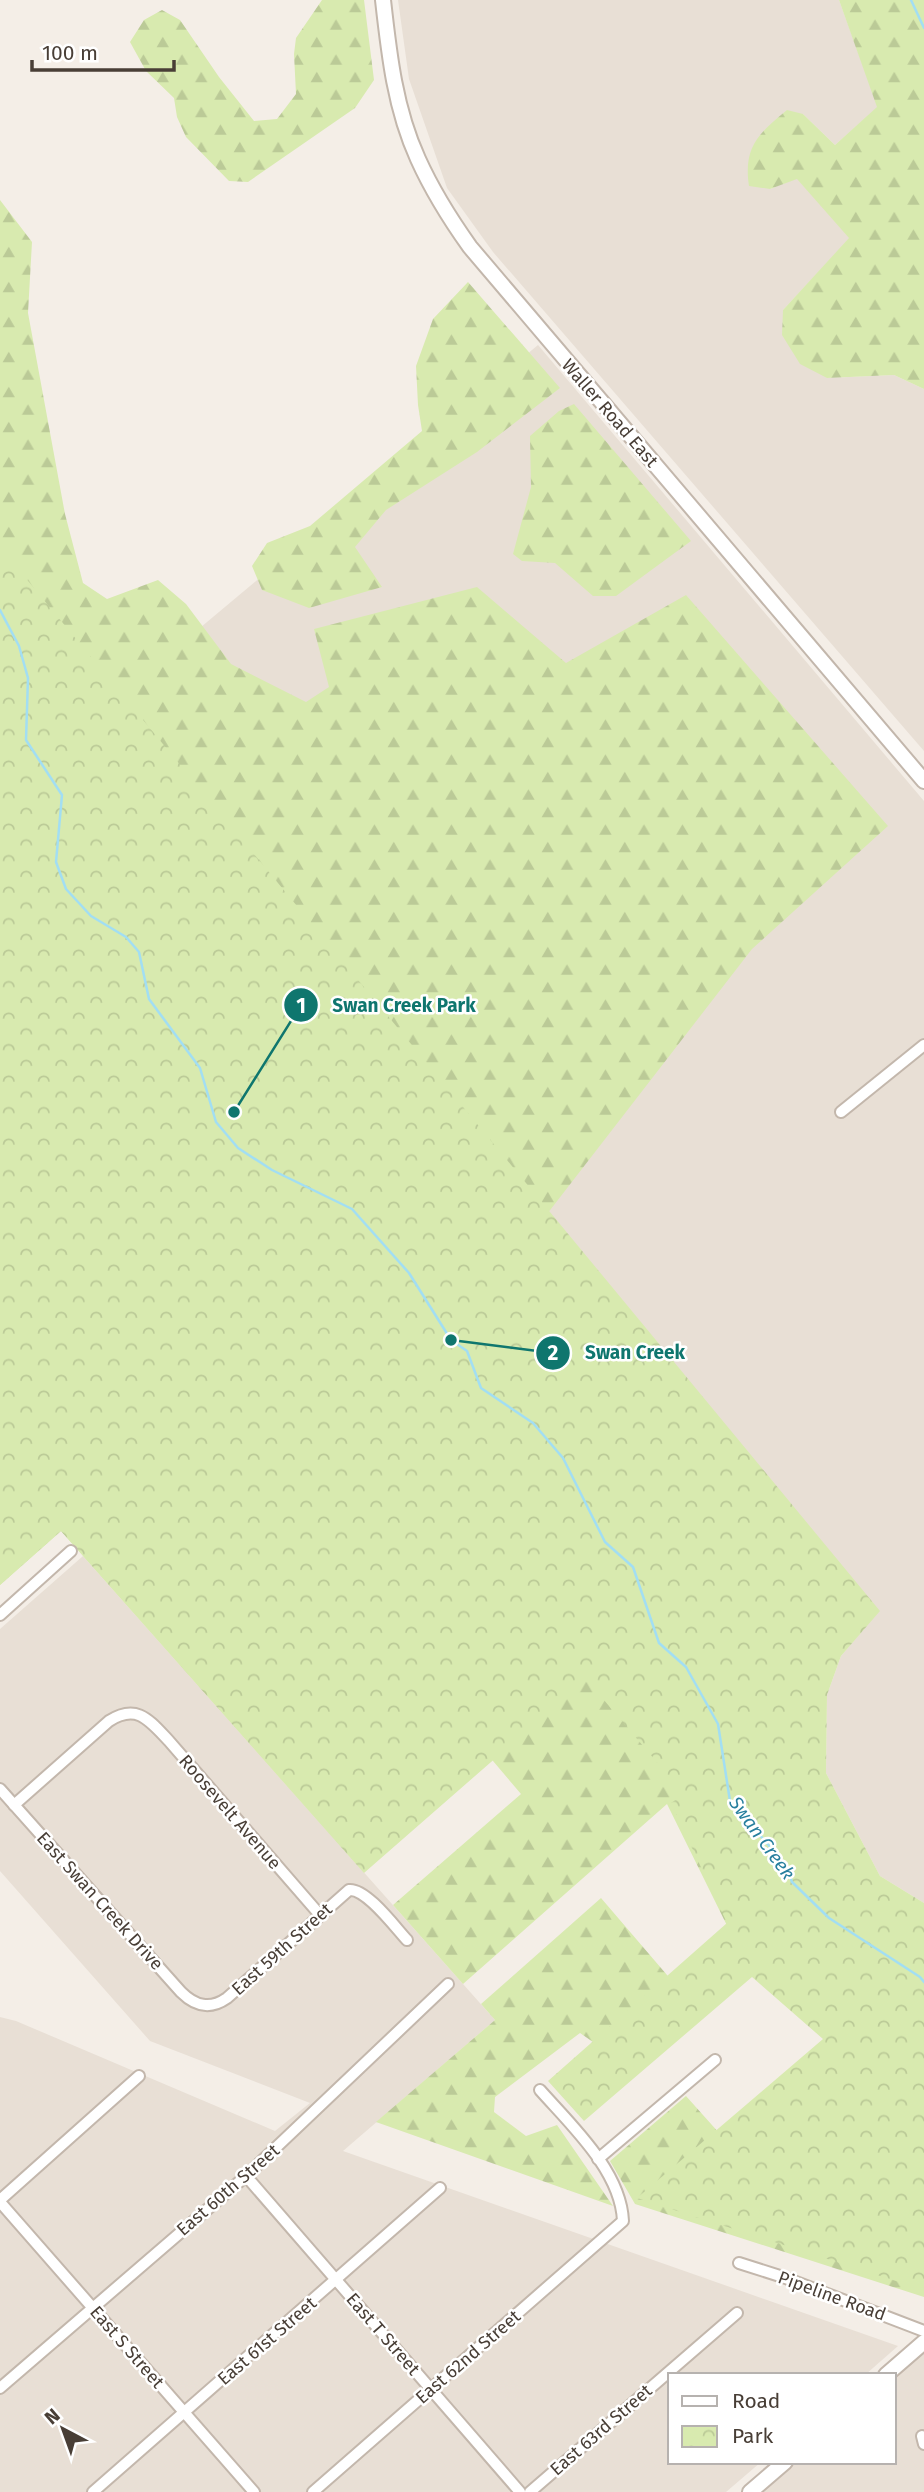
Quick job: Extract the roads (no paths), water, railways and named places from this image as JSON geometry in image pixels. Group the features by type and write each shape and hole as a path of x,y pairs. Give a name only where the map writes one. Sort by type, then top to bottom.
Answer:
{"street":[{"name":"Waller Road East","path":"383,0 392,71 409,136 436,195 470,247 924,781"},
{"path":"841,1112 924,1045"},
{"path":"0,1615 71,1551"},
{"name":"Roosevelt Avenue","path":"14,1805 109,1721 122,1713 136,1713 150,1722 169,1741 320,1915"},
{"name":"East Swan Creek Drive","path":"0,1789 184,1995 204,2006"},
{"name":"East 59th Street","path":"204,2006 214,2005 226,1998 349,1890 359,1891 407,1940"},
{"name":"East 60th Street","path":"0,2388 246,2176 448,1984"},
{"path":"540,2090 598,2160 715,2060"},
{"path":"0,2201 139,2076"},
{"name":"East 62nd Street","path":"313,2492 623,2221 623,2209 616,2186 598,2160"},
{"name":"East T Street","path":"246,2176 520,2492"},
{"name":"East 61st Street","path":"93,2492 440,2188"},
{"name":"East S Street","path":"0,2201 254,2492"},
{"name":"Pipeline Road","path":"739,2263 924,2331"},
{"name":"East 63rd Street","path":"530,2492 737,2313"},
{"path":"888,2373 924,2342"},
{"path":"750,2492 783,2464"}],"waterway":[{"path":"911,0 924,28"},
{"name":"Swan Creek","path":"0,610 19,646 28,678 26,740 62,795 56,862 66,889 91,916 126,937 139,952 149,999 200,1068 216,1122 238,1148 272,1170 352,1209 409,1273 451,1340 467,1351 481,1388 533,1423 563,1458 605,1542 633,1567 659,1643 686,1667 718,1724 730,1801 786,1865 792,1882 829,1918 924,1982"}],"place":[{"name":"Swan Creek Park","path":"234,1112"},
{"name":"Swan Creek","path":"451,1340"}]}
